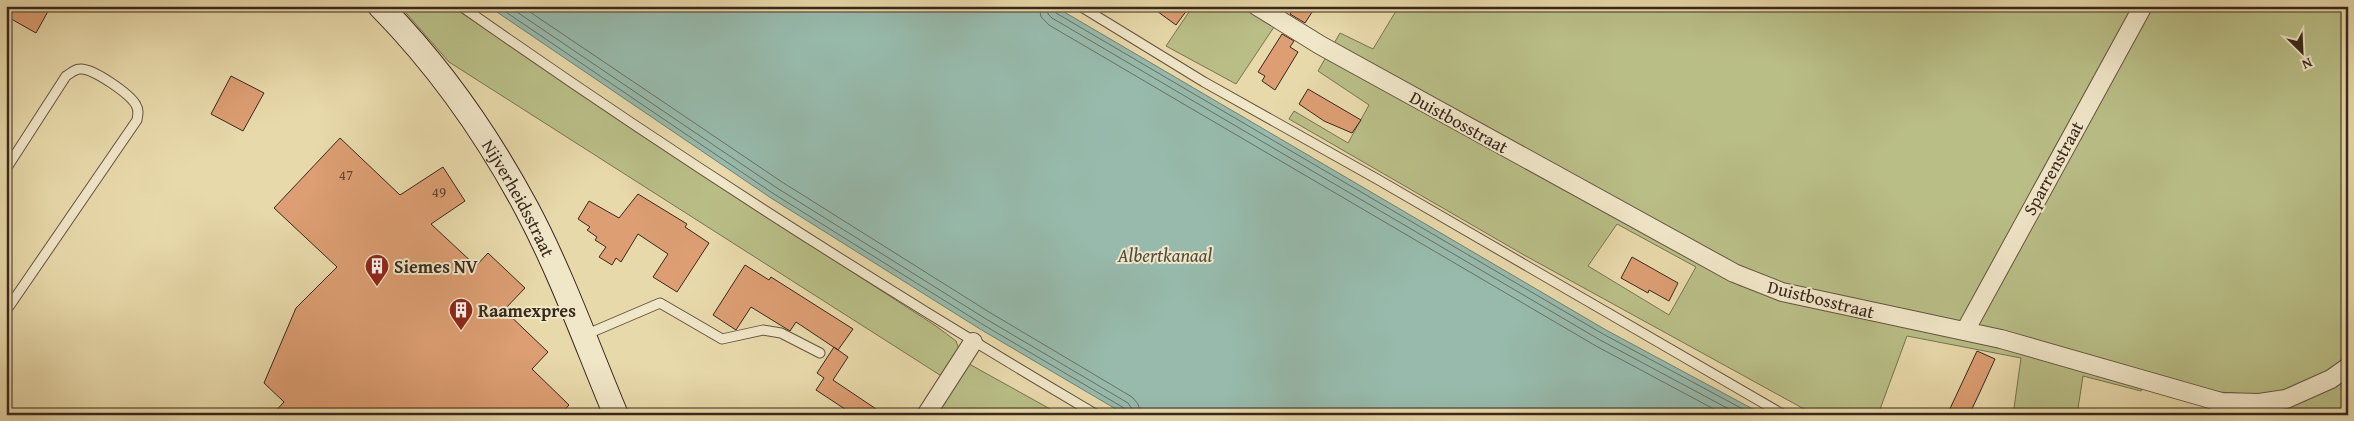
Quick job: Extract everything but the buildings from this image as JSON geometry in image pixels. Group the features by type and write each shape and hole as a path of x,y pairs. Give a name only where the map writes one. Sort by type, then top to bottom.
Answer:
{"street":[{"name":"Nijverheidsstraat","path":"380,6 434,68 501,162 528,211 616,415"},
{"name":"Duistbosstraat","path":"1257,6 1320,45 1734,274 1782,292 2010,342 2221,402 2259,403 2286,400 2331,379 2348,367"},
{"name":"Sparrenstraat","path":"1965,331 1981,298 2143,6"},
{"path":"926,415 973,342"}],"lane":[{"path":"461,6 754,203 973,342 1096,415"},
{"path":"1080,6 1204,82 1378,179 1784,415"},
{"path":"6,169 66,76 73,71 80,69 91,70 130,96 136,105 138,112 137,120 6,311"},
{"path":"583,336 660,303 722,339 763,330 781,333 820,353"}],"green space":[{"path":"400,6 451,6 750,206 936,326 956,341 960,352 943,377 449,62"},
{"path":"1193,6 1239,6 1274,27 1236,84 1166,46"},
{"path":"1390,6 2348,6 2348,415 2263,415 2262,395 2219,392 2152,374 2141,391 2083,376 2077,415 2013,415 2021,358 1907,336 1879,412 1884,415 1815,415 1524,255 1289,119 1294,111 1348,143 1369,105 1318,71 1340,33 1373,49 1396,11","holes":["1617,224 1696,267 1669,315 1588,266","1745,270 1804,304 1738,285"]},
{"path":"962,360 1061,415 933,415"}],"water":[{"name":"Albertkanaal","path":"488,6 1054,6 1606,330 1764,415 1126,415 980,329 771,198"}],"place":[{"name":"Siemes NV","path":"377,287"},
{"name":"Raamexpres","path":"461,331"}]}
